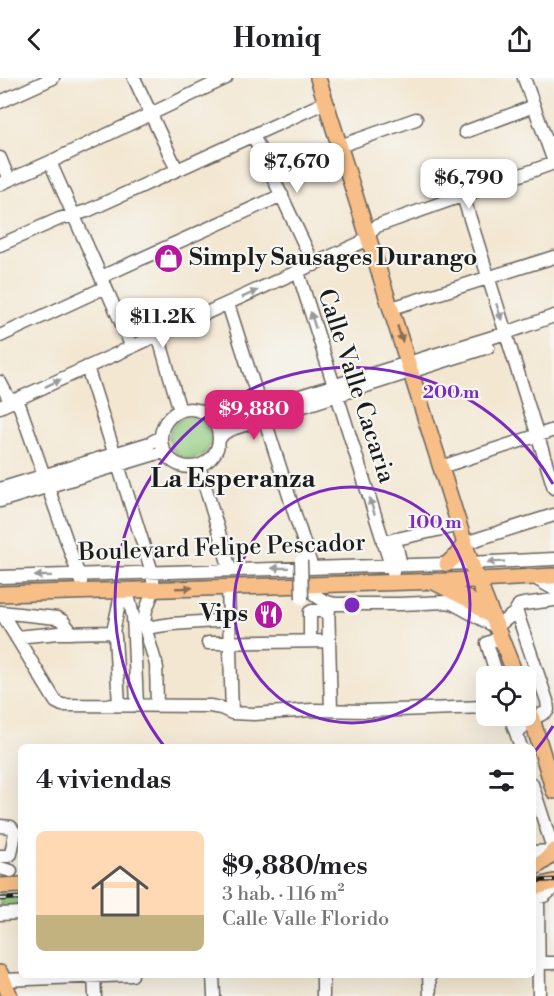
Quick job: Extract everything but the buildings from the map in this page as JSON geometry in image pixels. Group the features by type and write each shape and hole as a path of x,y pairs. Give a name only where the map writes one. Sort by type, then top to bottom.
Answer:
{"main road":[{"path":"318,78 478,580 491,628"},
{"path":"447,564 465,543"},
{"name":"Boulevard Felipe Pescador","path":"0,594 228,587 303,591 325,584 554,576"},
{"path":"430,581 468,599 491,628 511,666"},
{"path":"534,726 554,791"},
{"path":"536,867 554,851"},
{"path":"536,869 554,868"},
{"path":"536,894 554,882"},
{"path":"2,976 10,996"}],"street":[{"path":"134,78 177,170"},
{"path":"0,158 4,182 226,78"},
{"path":"0,407 360,243 377,226 554,163 524,78"},
{"path":"0,102 44,80"},
{"path":"0,245 58,219 87,211 326,102"},
{"path":"465,132 534,106"},
{"path":"340,146 416,119"},
{"path":"253,135 314,265"},
{"path":"50,162 132,346"},
{"path":"1,333 282,195"},
{"path":"464,196 554,488"},
{"path":"392,308 554,257"},
{"name":"Calle Valle Cacaria","path":"298,272 335,390 389,540 396,565 391,582"},
{"path":"228,304 306,564 303,591 319,599 328,607 331,710"},
{"path":"507,337 554,316"},
{"path":"214,422 262,413 554,324"},
{"path":"158,335 180,411"},
{"path":"87,367 152,572 154,590 146,610 144,624 150,628 229,620"},
{"path":"0,382 8,397 20,407 85,591"},
{"path":"188,409 203,412 214,422 218,427 219,447 208,462 189,468 179,466 164,452 161,437 167,421 173,415 188,409"},
{"path":"220,438 229,430 262,413"},
{"path":"441,467 554,430"},
{"path":"0,501 45,481 116,459 161,437"},
{"path":"116,459 164,452"},
{"path":"200,466 230,569"},
{"path":"0,489 45,481"},
{"path":"465,543 554,515"},
{"path":"389,540 460,525"},
{"name":"Boulevard Felipe Pescador","path":"0,577 78,576 306,564 447,564 554,559"},
{"path":"532,577 554,589"},
{"path":"400,604 418,600 430,581"},
{"path":"228,587 232,713"},
{"path":"119,705 114,634 125,590"},
{"path":"125,590 133,616 137,705"},
{"path":"491,628 516,612 519,605 554,600"},
{"path":"310,641 310,612 346,604 452,603 491,628"},
{"path":"1,612 57,618 63,621 72,633"},
{"path":"1,612 58,704 218,707 232,713 254,714 476,707"},
{"path":"516,612 552,712 536,717"},
{"path":"150,628 157,668 157,705"},
{"path":"491,628 496,666"},
{"path":"16,637 72,633 114,634"},
{"path":"208,643 329,641"},
{"path":"514,726 519,741"},
{"path":"519,741 525,726"},
{"path":"536,796 554,851 536,852"},
{"path":"0,826 11,827 15,833 11,854 0,856"},
{"path":"536,895 544,896 554,888"},
{"path":"0,914 18,913"},
{"path":"536,963 554,963"},
{"path":"536,971 539,996"},
{"path":"2,976 18,976"},
{"path":"94,978 95,996"},
{"path":"213,978 214,996"},
{"path":"322,978 323,996"},
{"path":"429,978 430,996"}],"green space":[{"path":"190,417 205,423 211,438 205,453 190,459 175,453 169,438 175,423"},
{"path":"0,893 18,893 18,905 0,906"}],"railway":[{"path":"536,881 554,880"},
{"path":"0,899 18,898"}],"place":[{"name":"Simply Sausages Durango","path":"168,258"},
{"name":"Vips","path":"269,614"}],"district":[{"name":"La Esperanza","path":"233,479"}]}
